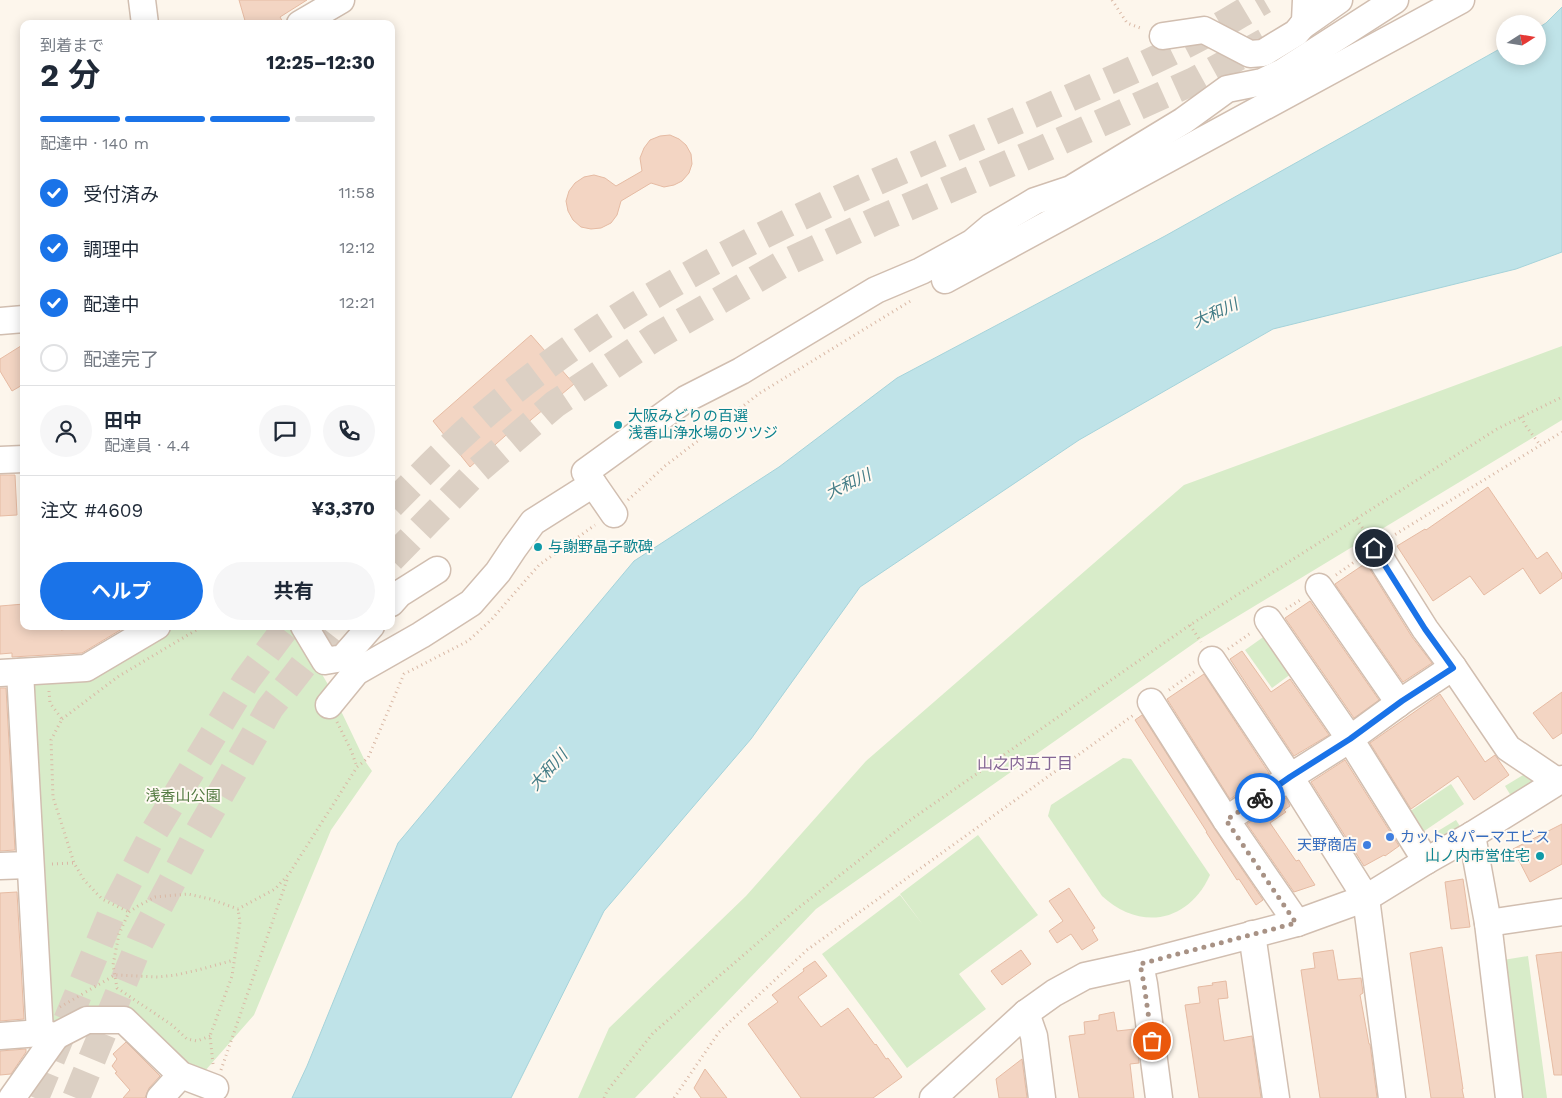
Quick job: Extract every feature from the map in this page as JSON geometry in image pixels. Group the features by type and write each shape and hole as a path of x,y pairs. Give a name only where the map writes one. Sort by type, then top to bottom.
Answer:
{"street":[{"path":"142,0 144,20"},
{"path":"307,20 340,0"},
{"path":"1163,36 1204,30 1250,54 1262,53 1296,34 1305,21 1306,0"},
{"path":"1302,26 1339,0"},
{"path":"614,514 585,472 686,399 741,371 876,290 921,271 972,243 991,227 1035,201 1071,189 1183,121 1228,89 1262,82 1284,72 1395,0"},
{"path":"945,280 1461,0"},
{"path":"0,321 20,319"},
{"path":"0,460 20,459"},
{"path":"329,705 356,672 421,635 471,603 498,572 533,522 593,484"},
{"path":"933,1098 1026,1013 1054,993 1085,976 1140,964 1296,923 1366,898 1426,861 1472,836 1559,780 1508,748 1425,629 1371,541"},
{"path":"395,598 437,570"},
{"path":"1318,587 1393,694 1398,704"},
{"path":"1268,620 1350,739 1426,861"},
{"path":"12,1098 45,1028 10,673 86,668 150,630"},
{"path":"306,630 325,661 342,658 366,630"},
{"path":"1207,652 1290,777 1366,898 1392,1098"},
{"path":"1226,820 1350,739 1398,704 1453,668"},
{"path":"1151,702 1226,820 1296,923"},
{"path":"1472,836 1488,923 1509,1098"},
{"path":"0,866 29,865"},
{"path":"1488,923 1562,912"},
{"path":"1252,934 1276,1098"},
{"path":"1140,964 1158,1098"},
{"path":"1026,1013 1034,1036 1042,1098"},
{"path":"0,1036 88,1020 124,1020 181,1075 215,1088"},
{"path":"160,1098 181,1075"}],"path":[{"path":"1112,0 1127,23 1163,36"},
{"path":"238,909 240,922 232,976 210,1036 197,1041 188,1039 117,988 113,965 118,934 129,912 138,906 155,898 188,894 210,899 238,909 274,889 289,874 357,767 368,758 404,674 468,641 491,620 539,565 586,531 614,514 665,466 760,393 945,280"},
{"path":"604,1098 607,1091 653,1033 797,909 909,821 1190,624 1497,429 1562,397"},
{"path":"1522,417 1526,426 1540,445"},
{"path":"674,1098 719,1032 808,950 1151,702 1207,652 1268,620 1318,587 1371,541 1562,432"},
{"path":"1356,519 1371,541"},
{"path":"1190,624 1207,652"},
{"path":"129,912 102,899 84,880 74,862 53,797 51,740 62,719 119,676 196,630"},
{"path":"48,670 50,703 62,719"},
{"path":"215,1088 289,874"},
{"path":"45,1028 54,1011 114,975 158,977 176,975 234,960"}],"green space":[{"path":"1562,346 1562,420 1200,639 816,909 635,1098 578,1098 609,1028 746,896 866,761 1184,485"},
{"name":"浅香山公園","path":"170,630 296,630 330,688 365,761 372,771 331,830 254,1015 204,1072 192,1071 141,1022 46,1022 32,681 89,677"},
{"path":"1269,633 1295,671 1272,688 1245,650"},
{"path":"1123,758 1131,759 1210,875 1201,891 1189,903 1176,912 1162,917 1132,914 1117,907 1102,896 1048,816 1051,805"},
{"path":"1528,772 1533,782 1511,796 1505,786"},
{"path":"1451,784 1464,804 1417,836 1403,816"},
{"path":"1456,820 1461,828 1438,842 1433,834"},
{"path":"978,835 1038,915 959,974 986,1009 907,1068 822,954 900,895 923,925 900,894"},
{"path":"1528,956 1547,1098 1515,1098 1497,961"}],"water":[{"name":"大和川","path":"1562,7 1562,252 1516,269 1273,329 1079,440 860,587 751,739 604,911 511,1098 292,1098 307,1066 398,843 634,561 779,467 897,378 1165,236 1496,51 1496,65 1546,65 1546,23"}],"building":[{"path":"239,0 307,0 280,17 282,20 245,20"},
{"path":"670,135 686,145 691,154 692,164 689,173 682,181 664,187 651,183 621,201 617,215 611,223 601,228 581,227 573,220 568,211 566,201 569,191 575,183 584,177 594,175 605,178 616,186 642,171 640,158 650,140"},
{"path":"531,335 574,384 526,424 522,421 470,467 433,421"},
{"path":"20,346 20,386 12,391 0,371 0,359"},
{"path":"0,475 15,475 17,515 0,516"},
{"path":"1488,487 1537,559 1547,552 1562,574 1562,578 1540,594 1523,568 1484,595 1470,576 1433,601 1397,546 1426,530"},
{"path":"1366,563 1412,637 1432,663 1403,682 1335,584"},
{"path":"1310,601 1379,700 1354,718 1285,618"},
{"path":"20,604 20,630 120,630 82,653 12,657 12,653 0,654 0,606"},
{"path":"1242,651 1271,692 1290,679 1329,735 1294,756 1230,659"},
{"path":"1204,674 1269,773 1230,799 1167,699"},
{"path":"0,688 6,688 15,850 0,851"},
{"path":"1562,692 1562,733 1553,739 1533,713"},
{"path":"1440,694 1485,762 1495,755 1509,775 1474,800 1458,776 1411,809 1370,743"},
{"path":"1142,715 1214,828 1263,900 1256,905 1239,879 1237,880 1135,720"},
{"path":"1345,760 1399,846 1385,856 1364,866 1311,782"},
{"path":"1286,798 1290,806 1284,810 1286,812 1270,823 1296,861 1299,860 1315,885 1294,892 1247,824"},
{"name":"山ノ内市営住宅","path":"1562,824 1562,864 1530,882 1513,849"},
{"path":"1463,879 1470,927 1451,929 1445,882"},
{"path":"1069,888 1095,928 1092,930 1098,940 1082,950 1071,934 1057,943 1049,931 1063,921 1049,901"},
{"path":"17,892 24,1019 0,1021 0,893"},
{"path":"1442,947 1464,1098 1431,1098 1410,953"},
{"path":"1021,950 1031,964 1002,985 991,971"},
{"path":"1333,950 1338,980 1361,978 1363,993 1360,995 1370,1044 1377,1098 1320,1098 1301,970 1315,968 1313,953"},
{"path":"1562,952 1562,1075 1554,1075 1536,955"},
{"path":"815,961 827,976 798,997 821,1027 848,1008 875,1045 886,1059 888,1058 902,1077 873,1098 801,1098 748,1024 778,1002 772,995"},
{"path":"1226,981 1228,998 1218,999 1224,1041 1252,1036 1261,1098 1199,1098 1185,1005 1200,1003 1198,987"},
{"path":"1114,1012 1117,1031 1135,1029 1139,1063 1130,1064 1134,1098 1079,1098 1069,1036 1085,1034 1084,1022 1099,1020 1099,1015"},
{"path":"126,1042 160,1076 149,1088 145,1098 123,1098 130,1090 115,1073 117,1072 112,1066 117,1059 113,1054"},
{"path":"26,1049 26,1052 11,1074 0,1075 0,1051"},
{"path":"1022,1059 1027,1098 999,1098 996,1079"},
{"path":"705,1069 727,1098 701,1098 694,1088"}],"tunnel":[{"path":"395,501 457,440 521,385 591,334 664,289 731,252 818,208 1162,56 1210,32 1264,0"},
{"path":"395,555 479,469 555,404 654,338 781,265 882,218 1043,149 1194,81 1265,42"},
{"path":"35,1098 111,915 154,832 246,681 284,630"},
{"path":"76,1098 140,942 194,840 270,708 331,630"}],"way so far":[{"path":"1152,1041 1140,964 1296,923 1226,820 1260,798"}],"place":[{"name":"大阪みどりの百選 浅香山浄水場のツツジ","path":"618,425"},
{"name":"与謝野晶子歌碑","path":"538,547"},
{"name":"カット＆パーマエビス","path":"1390,837"},
{"name":"天野商店","path":"1367,845"},
{"name":"山ノ内市営住宅","path":"1540,856"}],"district":[{"name":"山之内五丁目","path":"1025,763"}],"route":[{"path":"1260,798 1453,668 1425,629 1374,548"}]}
